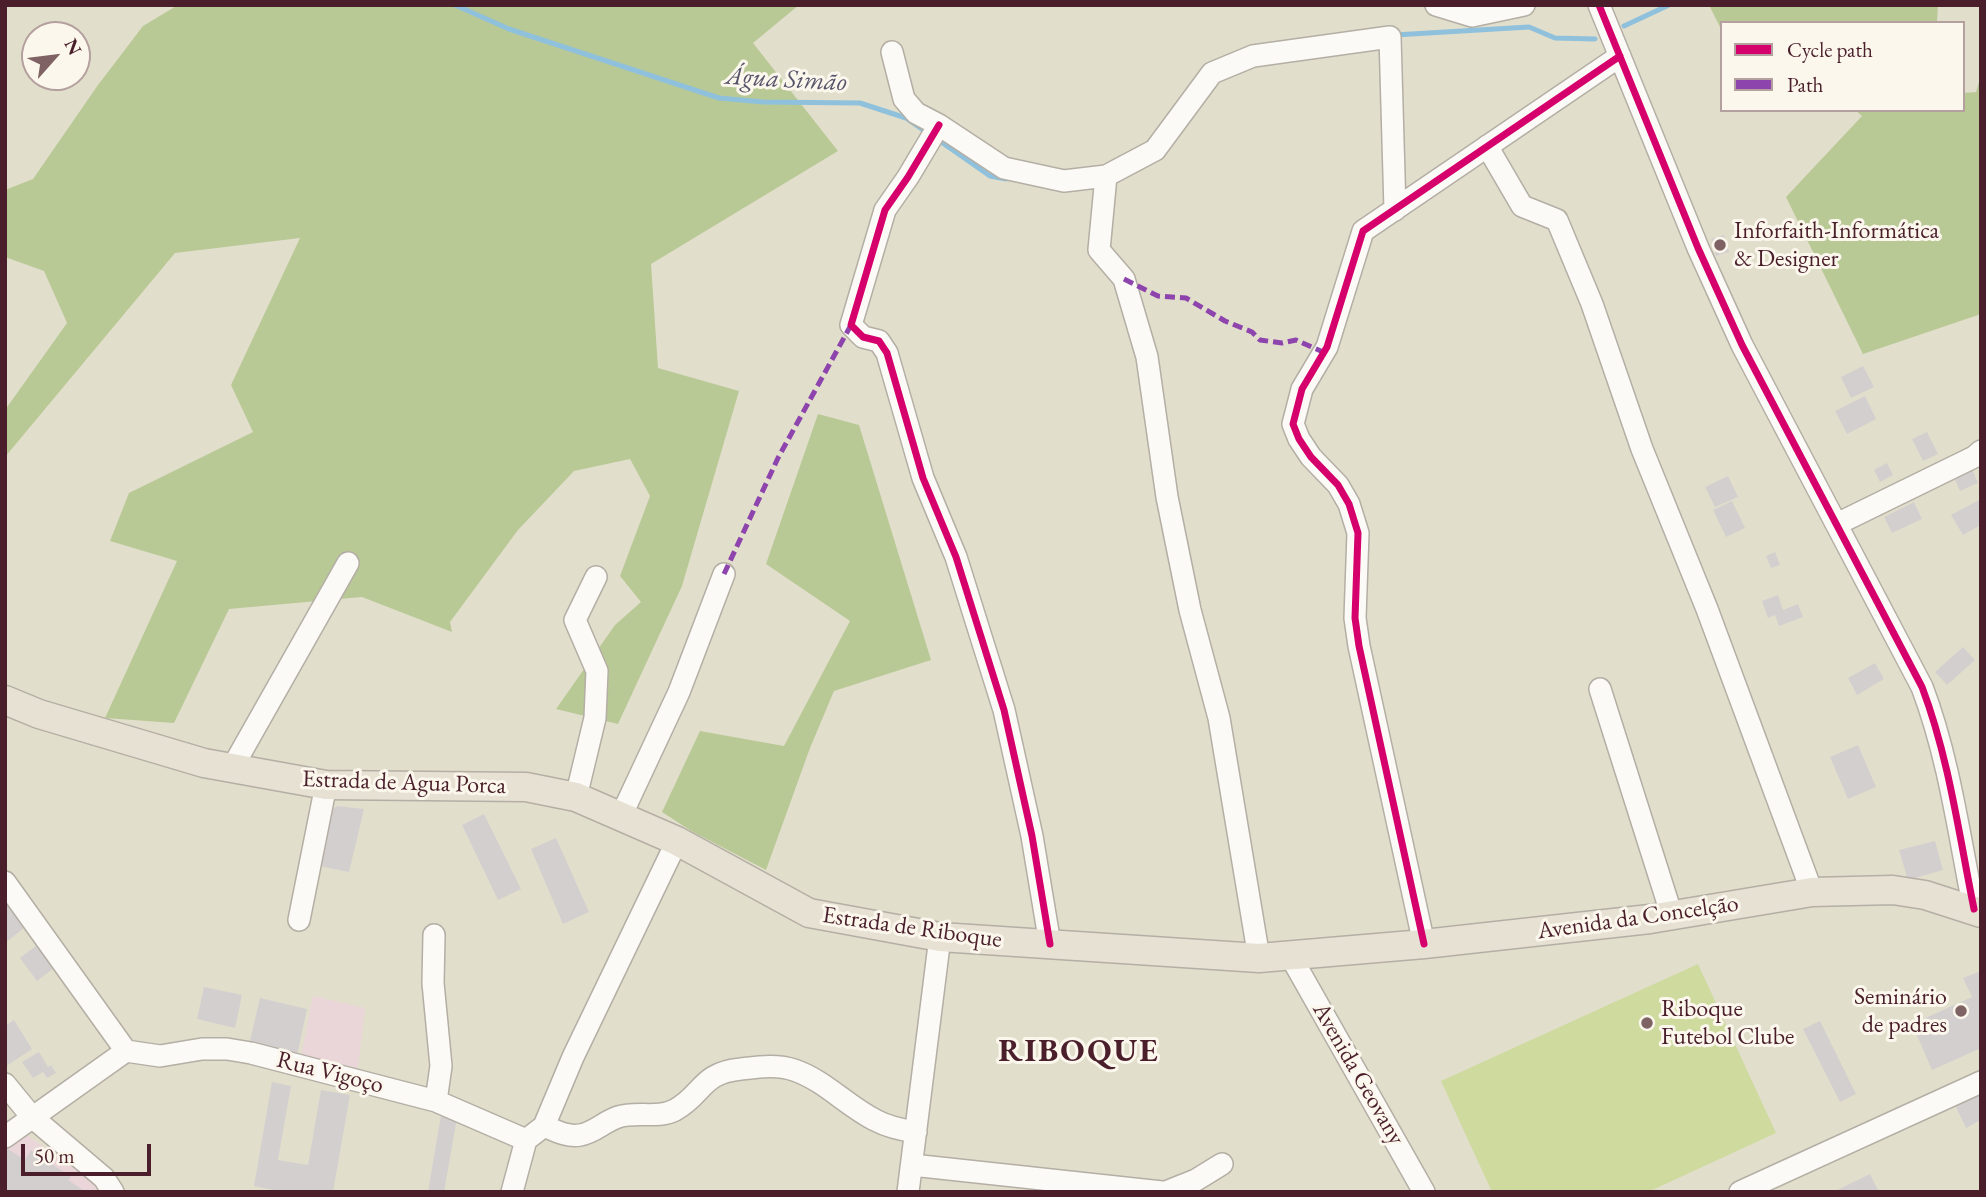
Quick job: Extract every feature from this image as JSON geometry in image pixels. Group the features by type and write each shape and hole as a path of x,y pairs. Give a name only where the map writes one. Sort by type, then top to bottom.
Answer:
{"main road":[{"name":"Estrada de Agua Porca","path":"5,700 39,714 204,763 327,785 526,787 576,797 677,841"},
{"name":"Estrada de Riboque","path":"677,841 809,913 940,937 1259,958 1291,957"},
{"name":"Avenida da Concelção","path":"1291,957 1672,916 1812,892 1893,890 1926,895 1977,911"}],"street":[{"path":"1436,5 1472,16 1524,5"},
{"path":"1600,5 1698,248 1726,309 1903,650 1933,717 1977,911"},
{"path":"892,52 904,99 916,113 1004,168 1064,181 1106,176 1155,150 1212,73 1253,56 1390,37 1395,210"},
{"path":"1424,944 1359,646 1355,618 1358,533 1349,504 1338,485 1311,457 1293,424 1302,389 1327,346 1363,231 1620,56"},
{"path":"939,125 885,210 851,325 863,337 879,341 887,354 923,478 956,557 1004,710 1032,836 1050,944"},
{"path":"1487,145 1522,206 1557,220 1592,304 1642,449 1707,608 1812,892"},
{"path":"1106,176 1099,250 1124,279 1147,357 1167,497 1190,610 1219,718 1259,958"},
{"path":"1837,524 1981,452"},
{"path":"232,768 348,563"},
{"path":"621,816 679,692 724,574"},
{"path":"576,797 594,718 597,671 575,620 596,577"},
{"path":"1600,689 1672,916"},
{"path":"299,920 327,785"},
{"path":"512,1192 526,1140 544,1126 579,1045 677,841"},
{"path":"5,882 126,1051 5,1137"},
{"path":"434,935 433,983 441,1066 436,1101"},
{"path":"908,1192 940,937"},
{"name":"Avenida Geovany","path":"1291,957 1424,1192"},
{"name":"Rua Vigoço","path":"126,1051 160,1056 202,1049 227,1049 436,1101 526,1140"},
{"path":"544,1126 569,1136 582,1135 615,1118 627,1115 662,1115 687,1101 711,1077 724,1072 773,1066 807,1075 873,1119 916,1132"},
{"path":"1740,1192 1981,1082"},
{"path":"5,1084 32,1117 104,1178 113,1192"},
{"path":"912,1165 1107,1189 1164,1192 1196,1181 1222,1164"}],"shaded area":[{"path":"313,996 365,1008 358,1068 301,1056"},
{"path":"18,1129 110,1192 5,1192 5,1148"}],"green space":[{"path":"178,5 799,5 753,43 838,151 651,264 658,368 739,391 682,586 618,724 556,709 615,625 641,602 620,576 650,496 630,459 574,471 518,530 450,622 452,632 362,597 229,609 174,723 105,718 177,561 110,541 129,493 253,432 231,385 300,238 175,253 5,457 5,410 67,323 44,271 5,257 5,190 33,179 143,26"},
{"path":"1709,5 1938,5 1937,21 1720,21 1720,27"},
{"path":"1981,75 1981,314 1863,354 1786,197 1862,116 1857,112 1965,112 1965,93 1976,92"},
{"path":"818,414 859,425 931,660 834,691 810,748 766,870 693,832 662,812 700,731 784,746 850,621 766,564"},
{"name":"Riboque Futebol Clube","path":"1698,964 1776,1133 1648,1192 1492,1192 1441,1081"}],"building":[{"name":"Inforfaith-Informática & Designer","path":"1724,235 1729,252 1716,256 1711,239"},
{"path":"1863,366 1874,387 1851,398 1841,377"},
{"path":"1865,396 1876,419 1847,434 1835,411"},
{"path":"1927,432 1938,454 1923,461 1912,439"},
{"path":"1887,463 1893,475 1880,482 1874,470"},
{"path":"1970,464 1978,483 1960,491 1952,473"},
{"path":"1728,476 1738,497 1715,507 1705,487"},
{"path":"1981,499 1981,525 1963,535 1951,515"},
{"path":"1732,501 1745,528 1726,537 1713,510"},
{"path":"1914,502 1922,519 1892,533 1884,517"},
{"path":"1775,552 1780,565 1771,568 1766,556"},
{"path":"1778,595 1783,610 1798,604 1803,617 1779,626 1775,615 1768,618 1762,601"},
{"path":"1963,647 1975,660 1947,685 1935,672"},
{"path":"1875,663 1884,679 1857,695 1848,678"},
{"path":"1858,745 1876,787 1848,799 1830,757"},
{"path":"337,806 364,809 349,872 319,866 330,812"},
{"path":"484,814 521,889 498,900 462,825"},
{"path":"556,838 589,912 563,924 531,849"},
{"path":"1935,841 1943,870 1908,880 1899,850"},
{"path":"5,893 29,924 5,943"},
{"path":"41,942 58,965 37,981 20,958"},
{"name":"Seminário de padres","path":"1981,971 1981,1048 1932,1070 1912,1024 1972,997 1963,978"},
{"path":"204,987 242,995 235,1028 197,1019"},
{"path":"260,998 307,1009 297,1056 249,1045"},
{"path":"14,1020 32,1049 5,1067 5,1026"},
{"path":"1820,1021 1856,1094 1840,1102 1803,1029"},
{"path":"39,1052 48,1067 51,1065 56,1073 47,1078 43,1072 33,1078 22,1062"},
{"path":"272,1082 291,1086 278,1160 308,1165 321,1090 350,1095 333,1192 283,1192 254,1186"},
{"path":"1981,1090 1981,1125 1979,1121 1966,1128 1954,1103"},
{"path":"441,1115 457,1118 444,1192 428,1192"},
{"path":"8,1149 25,1160 31,1150 71,1177 68,1180 86,1192 5,1192 5,1153"},
{"path":"1870,1174 1879,1192 1833,1192"}],"waterway":[{"name":"Água Simão","path":"455,5 509,29 719,98 763,102 860,103 906,118 929,134"},
{"path":"1624,26 1669,5"},
{"path":"1395,35 1529,27 1555,38 1595,39"},
{"name":"Água Simão","path":"937,139 990,176 1006,179"}],"marked path":[{"path":"1124,279 1158,296 1186,298 1225,321 1252,332 1260,340 1282,343 1296,340 1323,352"},
{"path":"724,574 778,458 851,325"}],"cycle path":[{"path":"1599,5 1698,248 1742,345 1922,687 1946,769 1974,909"},
{"path":"1424,944 1359,646 1355,618 1358,533 1349,504 1338,485 1311,457 1293,424 1302,389 1327,347 1363,231 1620,56"},
{"path":"939,125 885,210 851,325 863,337 879,341 887,353 923,478 956,557 1004,710 1032,836 1050,944"}],"place":[{"name":"Inforfaith-Informática & Designer","path":"1720,245"},
{"name":"Seminário de padres","path":"1961,1011"},
{"name":"Riboque Futebol Clube","path":"1647,1023"}],"district":[{"name":"RIBOQUE","path":"1079,1052"}]}
